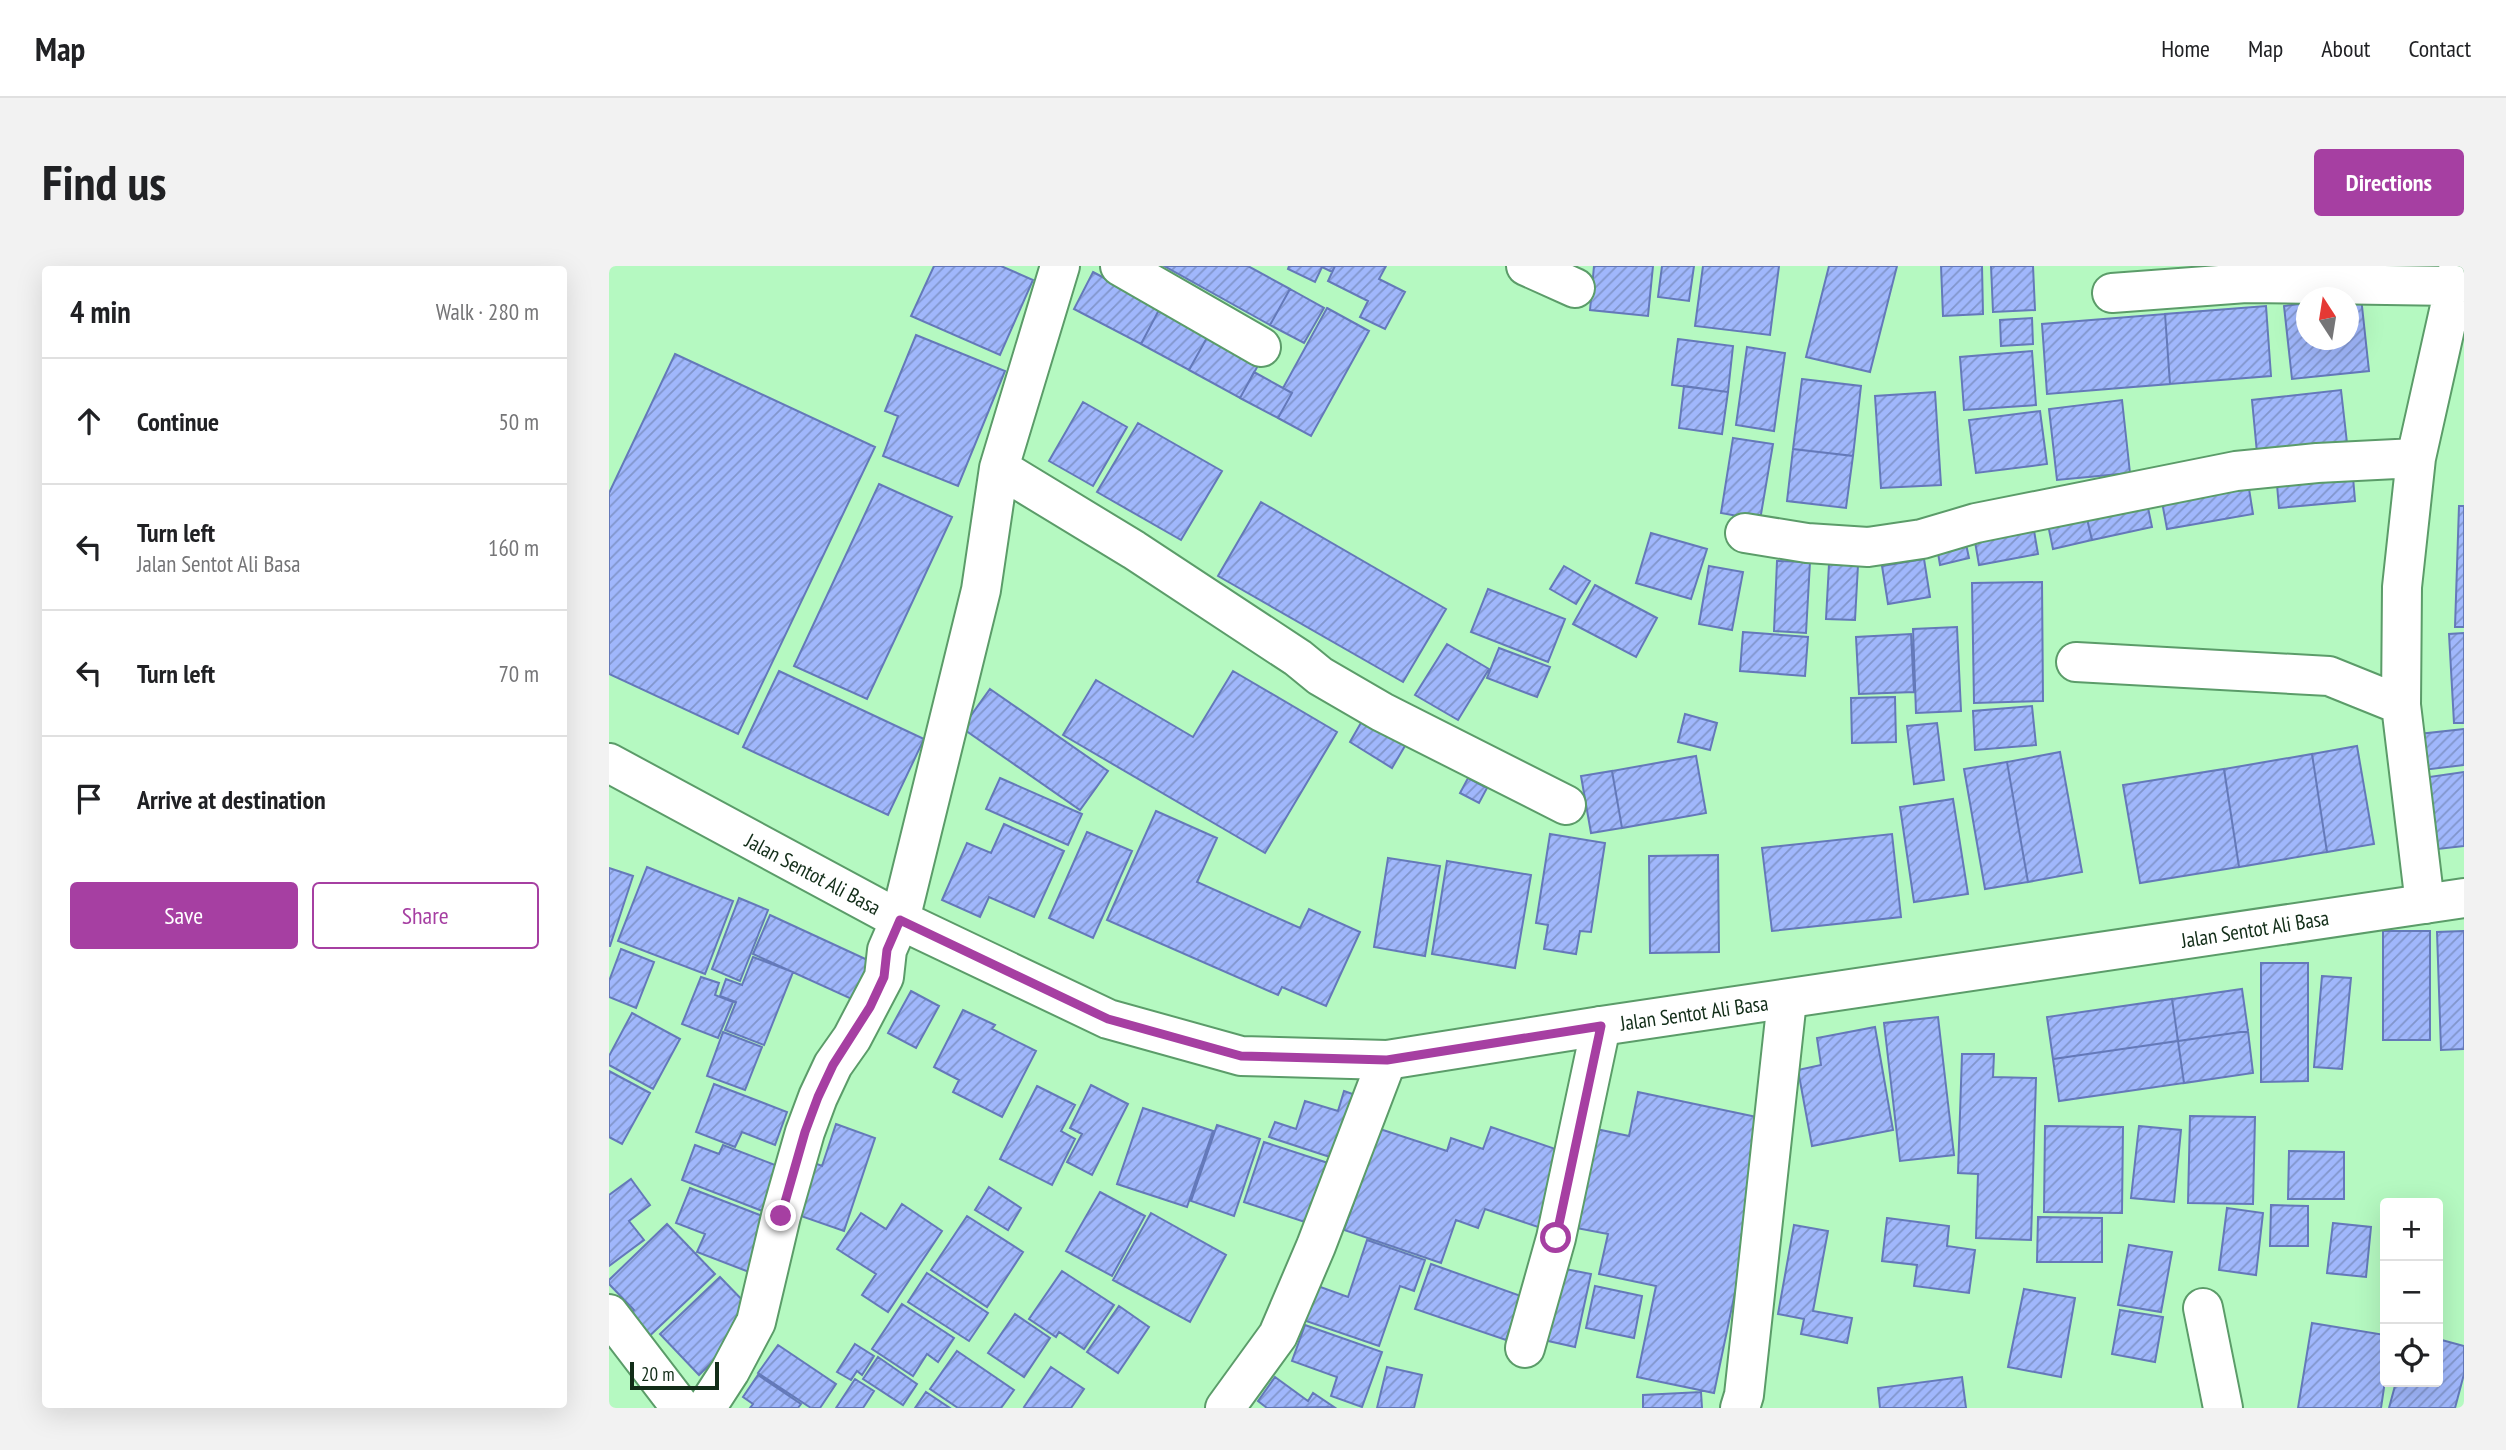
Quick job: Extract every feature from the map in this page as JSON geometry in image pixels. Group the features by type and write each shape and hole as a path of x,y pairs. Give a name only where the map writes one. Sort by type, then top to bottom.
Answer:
{"street":[{"path":"706,1408 730,1371 756,1322 781,1216 818,1097 833,1065 858,1028 884,977 887,950 900,920 981,590 999,468 1061,266"},
{"path":"1120,266 1261,347"},
{"path":"1526,266 1575,288"},
{"path":"2112,293 2246,283 2456,276 2416,458 2402,586 2401,705 2425,904"},
{"path":"1745,533 1807,543 1868,547 1922,539 1976,523 2236,471 2317,463 2416,458"},
{"path":"999,468 1134,551 1298,658 1320,676 1382,712 1566,805"},
{"path":"2077,662 2329,676 2401,705"},
{"name":"Jalan Sentot Ali Basa","path":"609,763 900,920 1108,1019 1241,1056 1387,1060 2464,898"},
{"path":"1740,1408 1751,1339 1787,1000"},
{"path":"1525,1348 1556,1238 1601,1026"},
{"path":"1225,1408 1278,1335 1316,1246 1387,1060"},
{"path":"2203,1308 2223,1408"},
{"path":"609,1314 681,1408"}],"building":[{"path":"934,266 1001,266 1033,280 1000,355 911,316"},
{"path":"1164,266 1248,266 1290,289 1270,325"},
{"path":"1289,266 1335,266 1332,272 1322,267 1315,282 1288,269"},
{"path":"1335,266 1386,266 1379,279 1405,292 1385,329 1360,317 1368,301 1328,281"},
{"path":"1594,266 1653,266 1648,316 1590,310"},
{"path":"1662,266 1694,266 1689,301 1658,297"},
{"path":"1703,266 1779,266 1770,335 1695,326"},
{"path":"1829,266 1897,266 1870,372 1806,357"},
{"path":"1941,266 1982,266 1983,314 1943,316"},
{"path":"1991,266 2033,266 2035,310 1993,312"},
{"path":"1093,272 1160,308 1141,344 1074,309"},
{"path":"1290,289 1324,308 1304,343 1270,325"},
{"path":"2359,297 2369,371 2292,379 2284,306 2296,304 2296,350 2359,350"},
{"path":"2266,306 2271,376 2170,384 2165,314"},
{"path":"1160,308 1209,334 1189,370 1141,344"},
{"path":"1327,308 1369,331 1311,436 1278,418 1292,393 1283,388"},
{"path":"2165,314 2170,384 2047,394 2042,324"},
{"path":"2032,318 2033,344 2001,346 2000,320"},
{"path":"1209,334 1260,362 1240,398 1189,370"},
{"path":"916,335 1005,371 958,486 883,456 898,416 885,411"},
{"path":"1678,339 1733,346 1728,392 1672,385"},
{"path":"1747,347 1785,353 1774,431 1736,425"},
{"path":"2032,351 2036,405 1964,410 1960,357"},
{"path":"675,354 875,447 738,734 609,674 609,493"},
{"path":"1254,372 1292,393 1278,418 1240,398"},
{"path":"1802,379 1861,386 1853,456 1793,449"},
{"path":"1684,386 1728,392 1722,434 1679,428"},
{"path":"2341,390 2347,443 2257,453 2252,400"},
{"path":"1935,392 1941,485 1881,488 1875,396"},
{"path":"2122,400 2130,473 2057,480 2049,409"},
{"path":"1083,402 1127,427 1093,486 1049,461"},
{"path":"2040,411 2047,464 1976,473 1969,420"},
{"path":"1138,423 1222,471 1181,540 1097,492"},
{"path":"1733,438 1773,444 1760,520 1721,513"},
{"path":"1793,449 1853,456 1846,508 1787,501"},
{"path":"2352,465 2355,501 2279,508 2276,473"},
{"path":"2247,476 2253,514 2167,529 2160,491"},
{"path":"879,484 952,517 867,699 794,666"},
{"path":"2145,493 2152,527 2092,540 2084,506"},
{"path":"1261,502 1446,609 1403,682 1218,576"},
{"path":"2084,506 2092,540 2053,549 2046,515"},
{"path":"2459,506 2464,506 2464,627 2455,627"},
{"path":"2032,519 2038,554 1979,565 1973,530"},
{"path":"1651,533 1707,549 1691,599 1636,583"},
{"path":"1964,535 1969,558 1940,565 1936,541"},
{"path":"1924,559 1930,597 1888,604 1882,566"},
{"path":"1777,561 1810,562 1806,633 1774,631"},
{"path":"1829,564 1858,565 1855,620 1826,619"},
{"path":"1564,566 1590,581 1576,604 1550,589"},
{"path":"1709,566 1743,572 1732,630 1699,624"},
{"path":"2042,582 2043,701 1974,703 1972,583"},
{"path":"1595,585 1657,618 1636,657 1573,624"},
{"path":"1488,589 1565,619 1548,662 1471,632"},
{"path":"1957,627 1961,711 1916,713 1913,629"},
{"path":"1743,632 1808,637 1805,676 1740,671"},
{"path":"2464,633 2464,723 2454,723 2449,634"},
{"path":"1911,634 1914,692 1859,694 1856,637"},
{"path":"1447,644 1489,669 1458,720 1415,695"},
{"path":"1499,648 1550,667 1537,697 1487,678"},
{"path":"779,671 924,739 888,815 743,747"},
{"path":"1233,671 1337,732 1265,853 1063,735 1096,680 1193,737"},
{"path":"990,689 1108,771 1080,810 962,728"},
{"path":"1895,697 1896,742 1852,743 1851,698"},
{"path":"2032,706 2036,745 1975,750 1973,711"},
{"path":"1366,714 1409,739 1392,768 1350,742"},
{"path":"1685,714 1717,723 1710,750 1678,742"},
{"path":"1937,723 1944,780 1914,784 1907,726"},
{"path":"2464,729 2464,765 2423,770 2419,734"},
{"path":"2357,746 2374,844 2327,852 2312,754"},
{"path":"2060,752 2082,872 2028,882 2007,762"},
{"path":"2312,754 2327,852 2239,867 2224,769"},
{"path":"1696,756 1706,813 1622,828 1612,771"},
{"path":"2007,762 2028,882 1985,889 1964,769"},
{"path":"2224,769 2239,867 2140,883 2123,785"},
{"path":"1612,771 1622,828 1591,833 1581,776"},
{"path":"2464,772 2464,846 2438,849 2429,777"},
{"path":"1000,778 1082,814 1068,845 986,809"},
{"path":"1468,778 1487,788 1479,803 1460,793"},
{"path":"1953,799 1968,894 1914,902 1900,807"},
{"path":"1156,811 1217,838 1197,882 1300,928 1309,909 1360,932 1326,1006 1282,987 1278,995 1107,920"},
{"path":"1004,824 1064,851 1034,917 989,897 980,917 942,900 967,843 991,853"},
{"path":"1087,832 1132,851 1093,938 1049,918"},
{"path":"1550,834 1605,843 1591,932 1580,931 1576,954 1544,949 1548,925 1536,923"},
{"path":"1892,834 1901,917 1772,931 1762,848"},
{"path":"1718,855 1719,952 1650,953 1649,856"},
{"path":"1388,858 1440,866 1425,956 1374,947"},
{"path":"1447,861 1531,875 1515,968 1432,954"},
{"path":"647,867 733,901 705,974 618,941"},
{"path":"609,868 633,876 610,946 609,946"},
{"path":"739,898 768,910 740,981 712,969"},
{"path":"770,915 885,968 867,1006 753,954"},
{"path":"2383,931 2430,931 2430,1040 2383,1040"},
{"path":"2464,931 2464,1049 2441,1050 2437,932"},
{"path":"621,949 654,962 636,1008 609,997 609,981"},
{"path":"753,957 793,972 764,1045 725,1030 736,1002 720,996 726,979 742,985"},
{"path":"2261,963 2308,963 2308,1081 2261,1082"},
{"path":"2322,976 2351,978 2342,1069 2314,1067"},
{"path":"701,977 719,983 715,995 733,1002 718,1038 682,1024"},
{"path":"2242,989 2248,1031 2178,1041 2172,999"},
{"path":"911,991 939,1006 916,1048 888,1033"},
{"path":"2172,999 2178,1041 2053,1059 2047,1017"},
{"path":"963,1010 995,1025 992,1029 1036,1051 1002,1117 953,1092 959,1080 934,1067"},
{"path":"632,1013 680,1039 653,1089 609,1065 609,1056"},
{"path":"1938,1017 1954,1155 1900,1161 1884,1023"},
{"path":"1875,1027 1893,1130 1812,1146 1798,1070 1821,1065 1817,1038"},
{"path":"2248,1031 2253,1073 2184,1083 2178,1041"},
{"path":"723,1032 762,1047 745,1090 707,1076"},
{"path":"2178,1041 2184,1083 2059,1101 2053,1059"},
{"path":"1962,1054 1994,1054 1993,1077 2036,1078 2031,1240 1976,1238 1978,1174 1958,1173"},
{"path":"609,1071 650,1093 622,1144 609,1137"},
{"path":"714,1084 787,1112 775,1145 742,1132 735,1147 696,1132"},
{"path":"1091,1085 1128,1104 1092,1175 1067,1162 1082,1134 1070,1128"},
{"path":"1037,1086 1075,1105 1061,1131 1075,1139 1052,1185 1000,1159"},
{"path":"1344,1091 1364,1098 1342,1161 1269,1137 1275,1122 1296,1129 1305,1101 1338,1111"},
{"path":"1638,1092 1771,1120 1714,1393 1637,1377 1656,1286 1599,1274 1608,1234 1566,1226 1587,1127 1629,1136"},
{"path":"1143,1108 1213,1131 1187,1207 1117,1184"},
{"path":"2190,1116 2255,1117 2253,1204 2188,1203"},
{"path":"836,1124 875,1138 844,1231 795,1214 812,1162 822,1166"},
{"path":"1217,1125 1260,1139 1234,1216 1191,1201"},
{"path":"2045,1126 2123,1127 2122,1213 2044,1212"},
{"path":"2139,1126 2181,1130 2174,1202 2131,1198"},
{"path":"1491,1127 1570,1154 1544,1229 1485,1209 1478,1228 1456,1220 1441,1263 1344,1230 1380,1129 1447,1151 1451,1138 1483,1149"},
{"path":"1264,1142 1334,1165 1314,1225 1244,1202"},
{"path":"695,1145 719,1154 723,1145 783,1168 765,1212 682,1180"},
{"path":"2289,1151 2344,1152 2344,1199 2288,1199"},
{"path":"631,1179 650,1205 629,1221 644,1240 609,1266 609,1195"},
{"path":"989,1187 1021,1208 1008,1230 975,1210"},
{"path":"690,1188 770,1219 749,1272 697,1252 705,1234 676,1223"},
{"path":"1100,1192 1145,1216 1112,1276 1066,1251"},
{"path":"902,1204 942,1231 888,1312 862,1295 876,1274 837,1249 861,1213 886,1229"},
{"path":"2271,1205 2308,1206 2308,1246 2270,1246"},
{"path":"2227,1208 2263,1213 2256,1275 2219,1270"},
{"path":"1151,1213 1226,1255 1190,1322 1113,1280"},
{"path":"967,1216 1023,1252 987,1307 931,1270"},
{"path":"2038,1217 2102,1218 2102,1262 2037,1262"},
{"path":"1887,1218 1949,1226 1947,1246 1975,1250 1969,1293 1914,1286 1917,1265 1882,1261"},
{"path":"2333,1223 2371,1227 2366,1277 2327,1273"},
{"path":"667,1224 715,1274 642,1343 622,1322 634,1310 609,1284 609,1280"},
{"path":"1794,1225 1828,1231 1813,1311 1852,1318 1847,1343 1801,1334 1804,1319 1778,1314"},
{"path":"1367,1240 1425,1260 1414,1291 1400,1286 1379,1346 1303,1320 1315,1285 1348,1297"},
{"path":"2129,1245 2172,1252 2161,1312 2118,1305"},
{"path":"1431,1264 1521,1296 1506,1340 1415,1309"},
{"path":"1555,1267 1591,1274 1575,1347 1539,1339"},
{"path":"1062,1271 1114,1305 1084,1349 1059,1332 1056,1337 1029,1319"},
{"path":"927,1273 988,1313 969,1341 908,1302"},
{"path":"720,1277 749,1307 733,1323 742,1333 699,1375 660,1334"},
{"path":"1595,1286 1642,1296 1634,1338 1586,1328"},
{"path":"2024,1289 2075,1298 2061,1377 2008,1367"},
{"path":"902,1304 954,1338 938,1362 927,1354 913,1376 872,1349"},
{"path":"1119,1306 1149,1327 1118,1373 1087,1352"},
{"path":"2120,1310 2163,1317 2155,1362 2112,1354"},
{"path":"1015,1314 1050,1338 1024,1377 988,1353"},
{"path":"2312,1323 2380,1334 2380,1387 2384,1387 2381,1408 2298,1408"},
{"path":"1305,1325 1382,1352 1362,1407 1331,1396 1337,1377 1292,1361"},
{"path":"2443,1340 2464,1346 2464,1374 2455,1408 2389,1408 2395,1387 2443,1387"},
{"path":"855,1344 874,1356 862,1375 857,1371 851,1380 837,1372"},
{"path":"778,1345 836,1384 820,1408 811,1408 758,1373"},
{"path":"957,1351 1014,1390 1001,1408 958,1408 930,1389"},
{"path":"878,1357 917,1384 903,1405 863,1379"},
{"path":"1051,1367 1084,1389 1071,1408 1024,1407"},
{"path":"1387,1367 1422,1375 1414,1408 1377,1408"},
{"path":"758,1375 801,1404 798,1408 750,1408 753,1404 743,1397"},
{"path":"1275,1377 1308,1401 1313,1393 1334,1407 1267,1408 1258,1401"},
{"path":"1962,1377 1966,1408 1880,1408 1878,1388"},
{"path":"855,1379 874,1391 863,1408 836,1408"},
{"path":"926,1392 950,1408 915,1408"},
{"path":"1701,1392 1702,1408 1643,1408 1643,1395"}],"route":[{"path":"781,1216 818,1097 833,1065 870,1007 884,977 887,950 900,920 1108,1019 1241,1056 1387,1060 1601,1026 1556,1238"}]}
